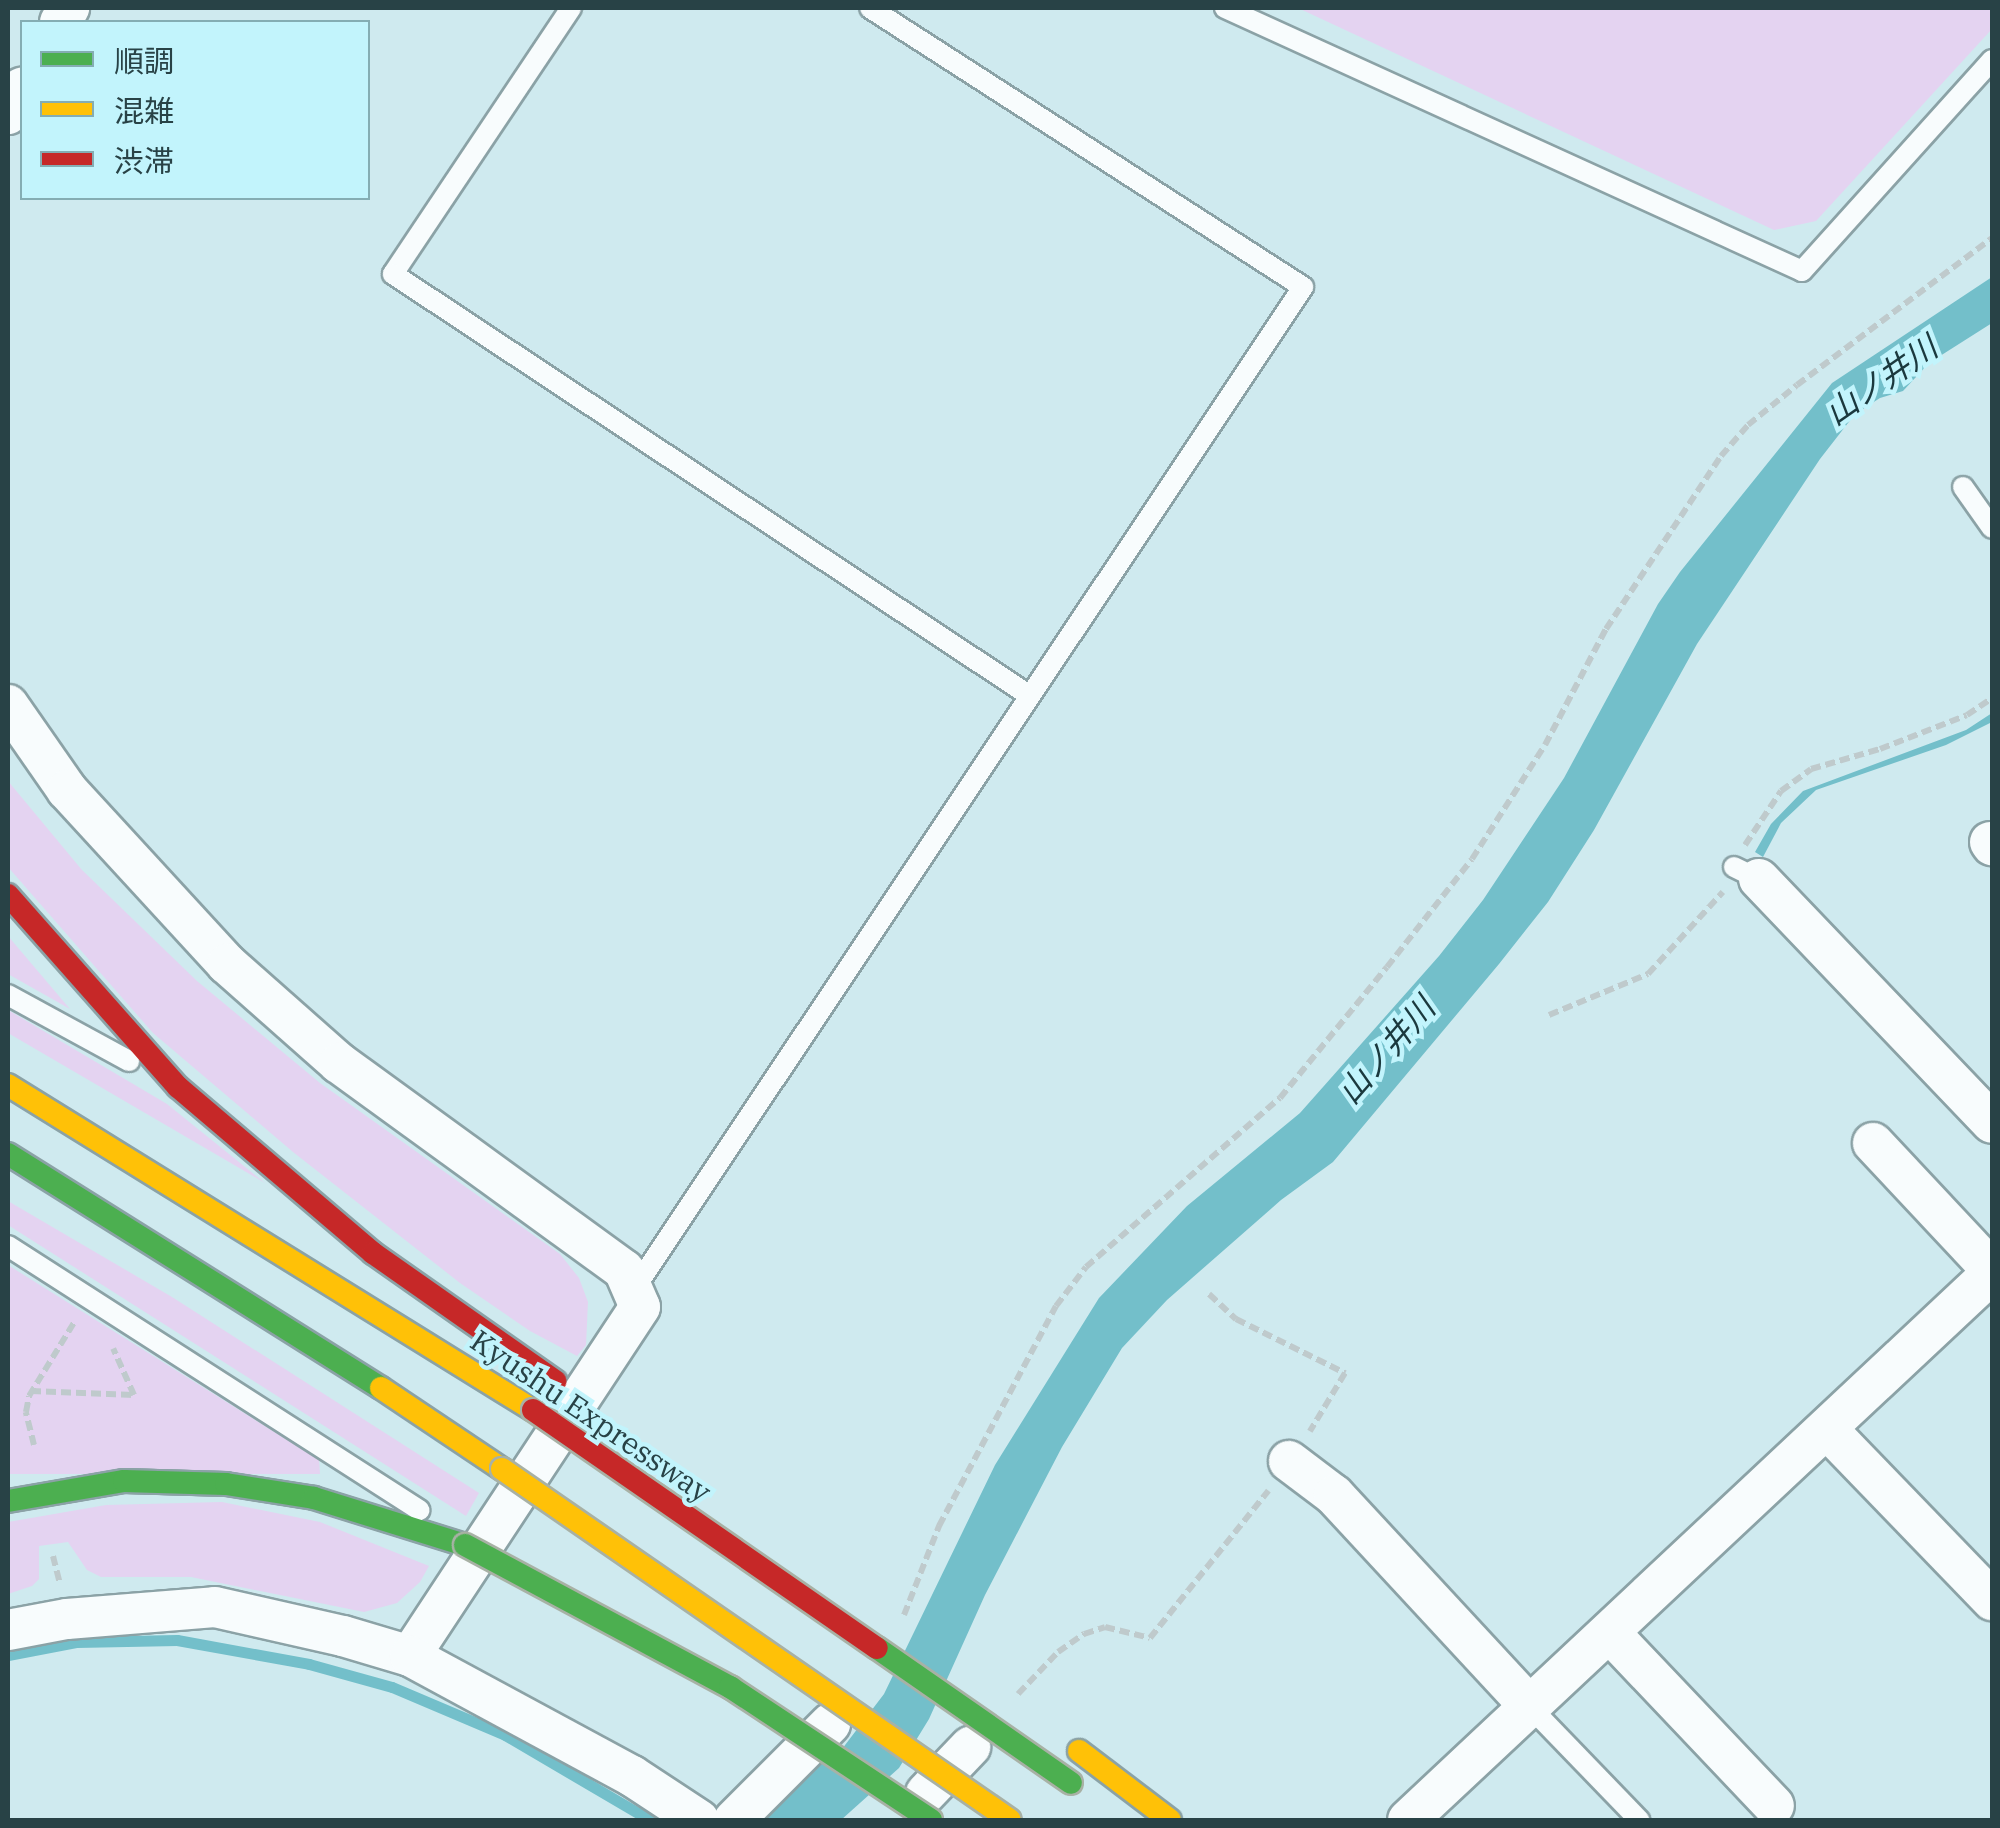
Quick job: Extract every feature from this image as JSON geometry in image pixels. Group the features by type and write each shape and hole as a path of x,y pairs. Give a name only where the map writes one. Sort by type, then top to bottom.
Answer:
{"highway":[{"path":"8,894 178,1087 373,1253 602,1414"},
{"name":"Kyushu Expressway","path":"8,1084 534,1410 1078,1788"},
{"path":"8,1154 264,1311 502,1469 1010,1820"},
{"path":"8,1500 124,1481 226,1484 314,1498 466,1545 730,1688 931,1820"},
{"path":"1071,1746 1170,1820"}],"street":[{"path":"8,114 20,92"},
{"path":"8,705 67,790 226,964 340,1063 624,1270 640,1307 410,1656"},
{"path":"1746,873 1992,1122"},
{"path":"1408,1820 1992,1271 1873,1144"},
{"path":"1827,1429 1992,1600"},
{"path":"1289,1461 1334,1495 1531,1708"},
{"path":"8,1630 68,1620 215,1607 343,1636 410,1656 632,1776 699,1820"},
{"path":"1610,1633 1774,1806"},
{"path":"734,1820 860,1694"},
{"path":"899,1820 970,1747"}],"lane":[{"path":"571,8 392,274 1030,696"},
{"path":"633,1291 1302,288 870,8"},
{"path":"1225,8 1802,272 1992,60"},
{"path":"1963,487 1992,528"},
{"path":"8,996 178,1087"},
{"path":"8,1246 287,1422 466,1545"},
{"path":"1531,1708 1639,1820"}],"path":[{"path":"900,1625 939,1526 1056,1306 1086,1267 1280,1098 1387,967 1472,858 1545,745 1606,629 1721,456 1748,424 1785,394 1992,238"},
{"path":"970,1747 1058,1652 1084,1634 1105,1627 1150,1638 1235,1538 1345,1373 1236,1318 1210,1294"},
{"path":"34,1446 26,1412 32,1391 84,1308"},
{"path":"32,1391 134,1395 105,1332"}],"shaded area":[{"path":"1298,8 1992,8 1992,29 1816,221 1774,230"},
{"path":"8,781 82,870 197,981 320,1083 560,1254 579,1278 588,1302 586,1345 577,1356 530,1331 460,1283 293,1152 153,1033 8,867"},
{"path":"8,936 70,1009 8,974"},
{"path":"8,1010 167,1104 265,1183 8,1033"},
{"path":"8,1201 172,1297 479,1493 466,1516 8,1225"},
{"path":"8,1265 319,1460 320,1474 8,1474"},
{"path":"222,1502 320,1522 429,1566 420,1582 397,1603 364,1612 191,1577 101,1577 87,1570 68,1542 39,1546 39,1579 32,1586 8,1594 8,1522 106,1505"}],"water":[{"name":"山ノ井川","path":"1992,277 1992,323 1929,363 1903,391 1880,398 1855,414 1820,459 1697,644 1594,830 1548,902 1499,964 1333,1162 1281,1200 1167,1300 1122,1348 1062,1447 985,1595 929,1719 899,1768 841,1820 765,1820 810,1773 842,1749 884,1694 995,1465 1099,1298 1187,1206 1300,1113 1439,956 1483,900 1564,778 1658,604 1832,383"},
{"path":"1992,713 1992,722 1946,745 1816,790 1781,823 1763,857 1755,852 1771,824 1803,791 1966,730"}],"waterway":[{"path":"8,1655 76,1642 177,1640 309,1664 392,1687 505,1735 650,1820"}],"traffic: fast":[{"path":"8,1154 381,1388"},
{"path":"8,1501 124,1481 226,1484 314,1498 465,1545"},
{"path":"465,1545 730,1687 931,1820"},
{"path":"877,1648 1071,1783"}],"traffic: slow":[{"path":"8,1085 533,1410"},
{"path":"381,1388 502,1469"},
{"path":"502,1469 1010,1820"},
{"path":"1079,1751 1170,1820"}],"traffic: jam":[{"path":"8,895 178,1087 373,1253 555,1381"},
{"path":"533,1410 877,1648"}]}
